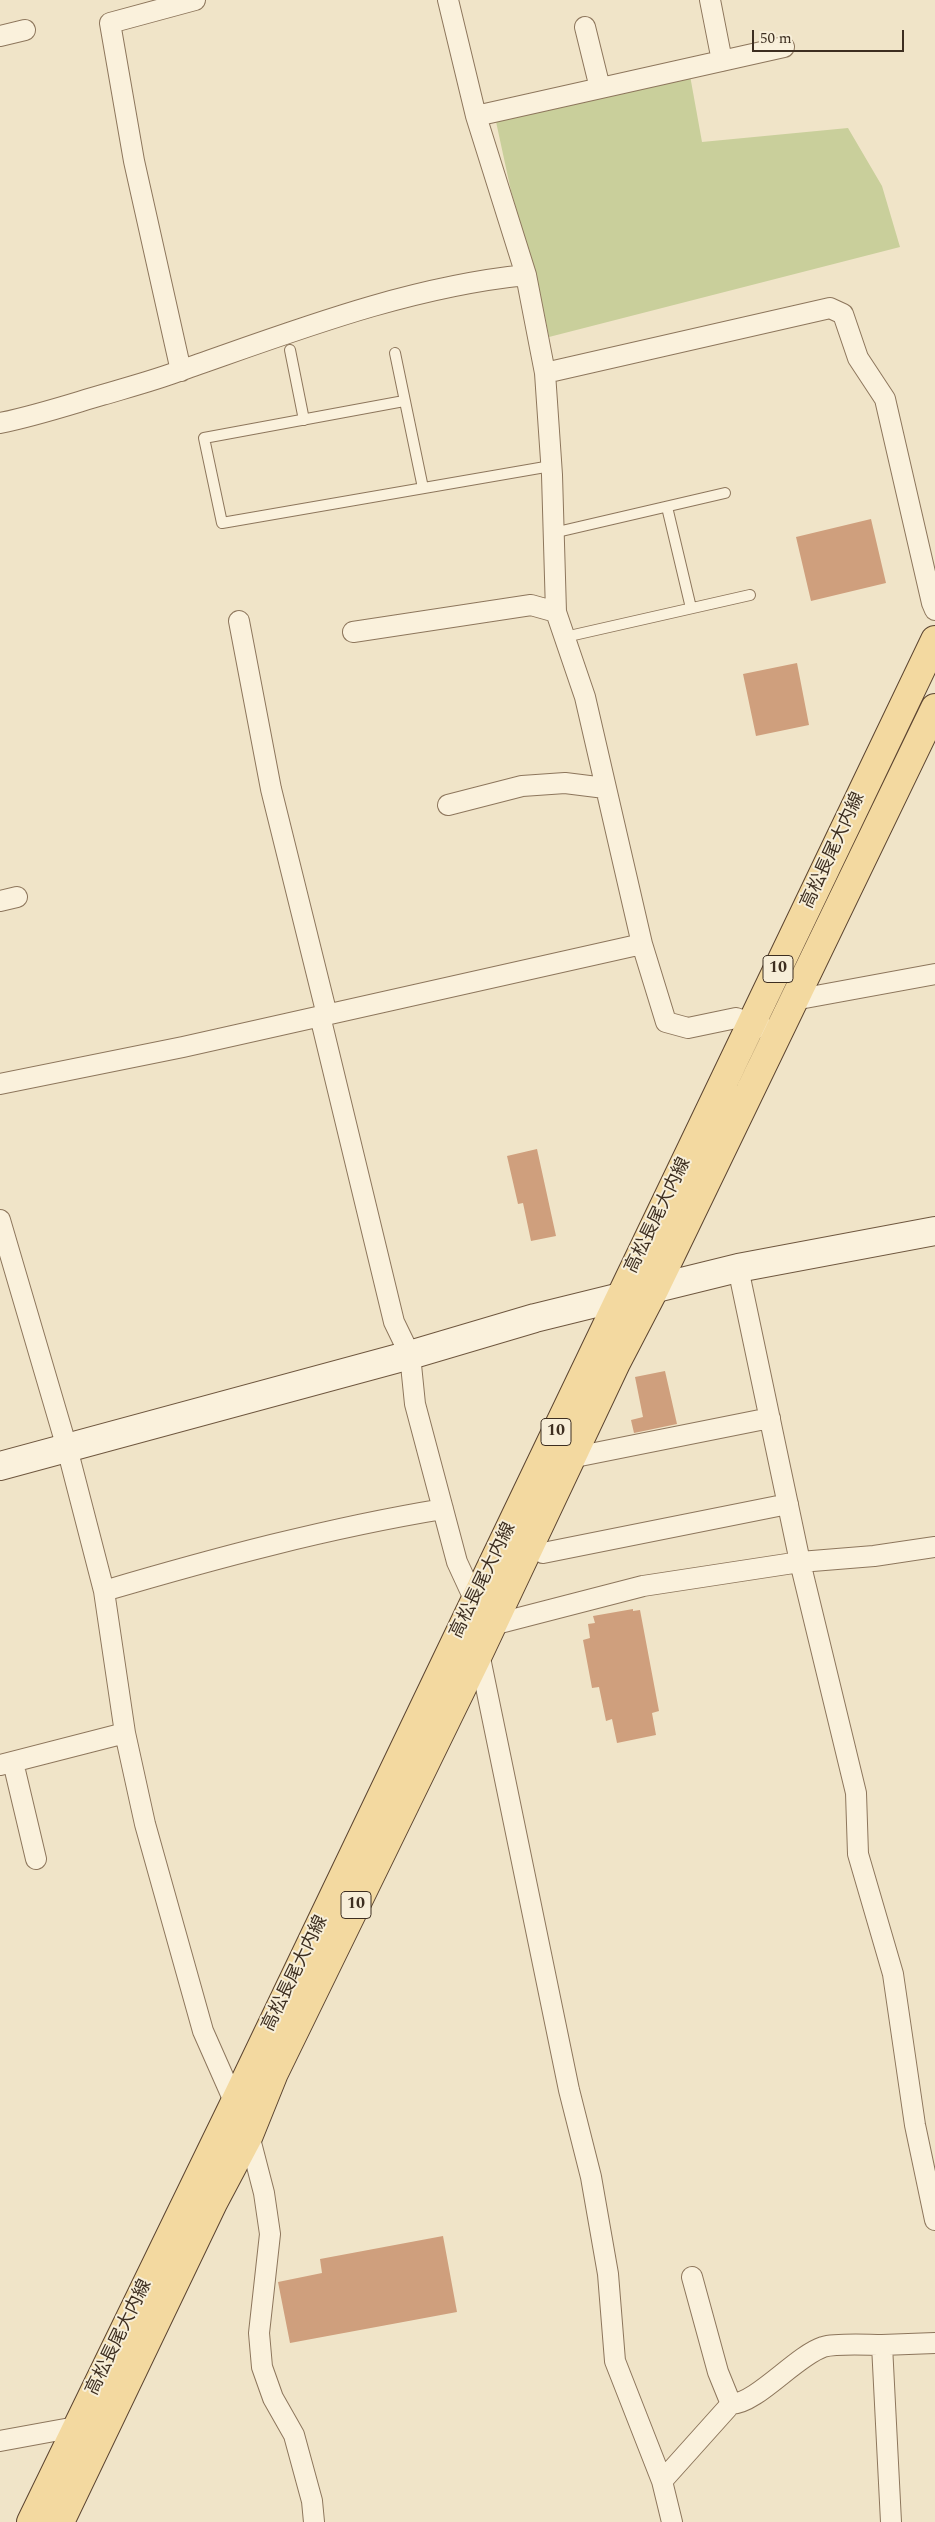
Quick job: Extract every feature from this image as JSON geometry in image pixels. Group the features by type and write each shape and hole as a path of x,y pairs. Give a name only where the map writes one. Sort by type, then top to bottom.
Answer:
{"main road":[{"name":"高松長尾大内線","path":"31,2522 235,2102 935,640"},
{"name":"高松長尾大内線","path":"60,2522 249,2135 274,2073 479,1653 570,1458 655,1288 935,708"}],"street":[{"path":"181,371 134,160 110,22 195,0"},
{"path":"448,0 476,116 526,275 544,374 551,466 556,612 585,697 642,944 666,1022 688,1028 736,1018 778,1033"},
{"path":"710,0 722,61"},
{"path":"585,26 600,88"},
{"path":"0,36 25,30"},
{"path":"476,116 784,48"},
{"path":"0,423 29,417 181,371 244,347 401,297 497,278 526,275"},
{"path":"544,374 830,308 843,314 858,358 885,399 935,610"},
{"path":"352,632 531,605 556,612"},
{"path":"239,621 271,789 394,1322 410,1355 415,1404 457,1562 475,1601"},
{"path":"448,805 522,786 565,783 605,788"},
{"path":"0,1084 324,1015 642,944"},
{"path":"794,1000 935,974"},
{"path":"0,1220 67,1448 104,1591 125,1733 145,1824 203,2031 249,2135 264,2193 270,2234 259,2333 262,2367 273,2398 294,2434 312,2501 314,2522"},
{"path":"0,1466 410,1355 535,1318 738,1268 935,1231"},
{"path":"738,1268 800,1562 856,1793 858,1854 893,1974 915,2125 934,2211"},
{"path":"570,1458 770,1418"},
{"path":"542,1553 788,1504"},
{"path":"104,1591 228,1555 376,1520 442,1509"},
{"path":"492,1625 643,1586 800,1562 874,1556 935,1547"},
{"path":"479,1653 569,2090 591,2177 608,2274 615,2360 662,2481 672,2522"},
{"path":"36,1859 6,1764 125,1733"},
{"path":"692,2277 718,2372 731,2404"},
{"path":"662,2481 731,2404 741,2404 780,2374 823,2347 935,2343"},
{"path":"882,2345 891,2522"},
{"path":"0,2441 76,2428 109,2419"}],"lane":[{"path":"290,350 304,420"},
{"path":"395,354 423,488"},
{"path":"404,401 204,438 222,523 551,466"},
{"path":"553,534 725,493"},
{"path":"667,507 691,608"},
{"path":"565,637 750,594"}],"green space":[{"path":"689,70 702,142 848,128 882,186 900,247 549,337 538,283 511,191 495,117"}],"building":[{"path":"871,519 886,583 811,601 796,537"},
{"path":"797,663 809,725 756,736 743,674"},
{"path":"537,1149 556,1236 531,1241 523,1203 518,1204 507,1156"},
{"path":"665,1371 677,1424 634,1433 631,1420 643,1417 635,1377"},
{"path":"633,1609 633,1611 640,1610 659,1711 652,1713 656,1735 617,1743 612,1719 606,1721 599,1687 592,1688 583,1640 590,1638 588,1624 595,1623 593,1616"},
{"path":"443,2236 457,2312 290,2343 278,2282 322,2273 320,2259"}]}
